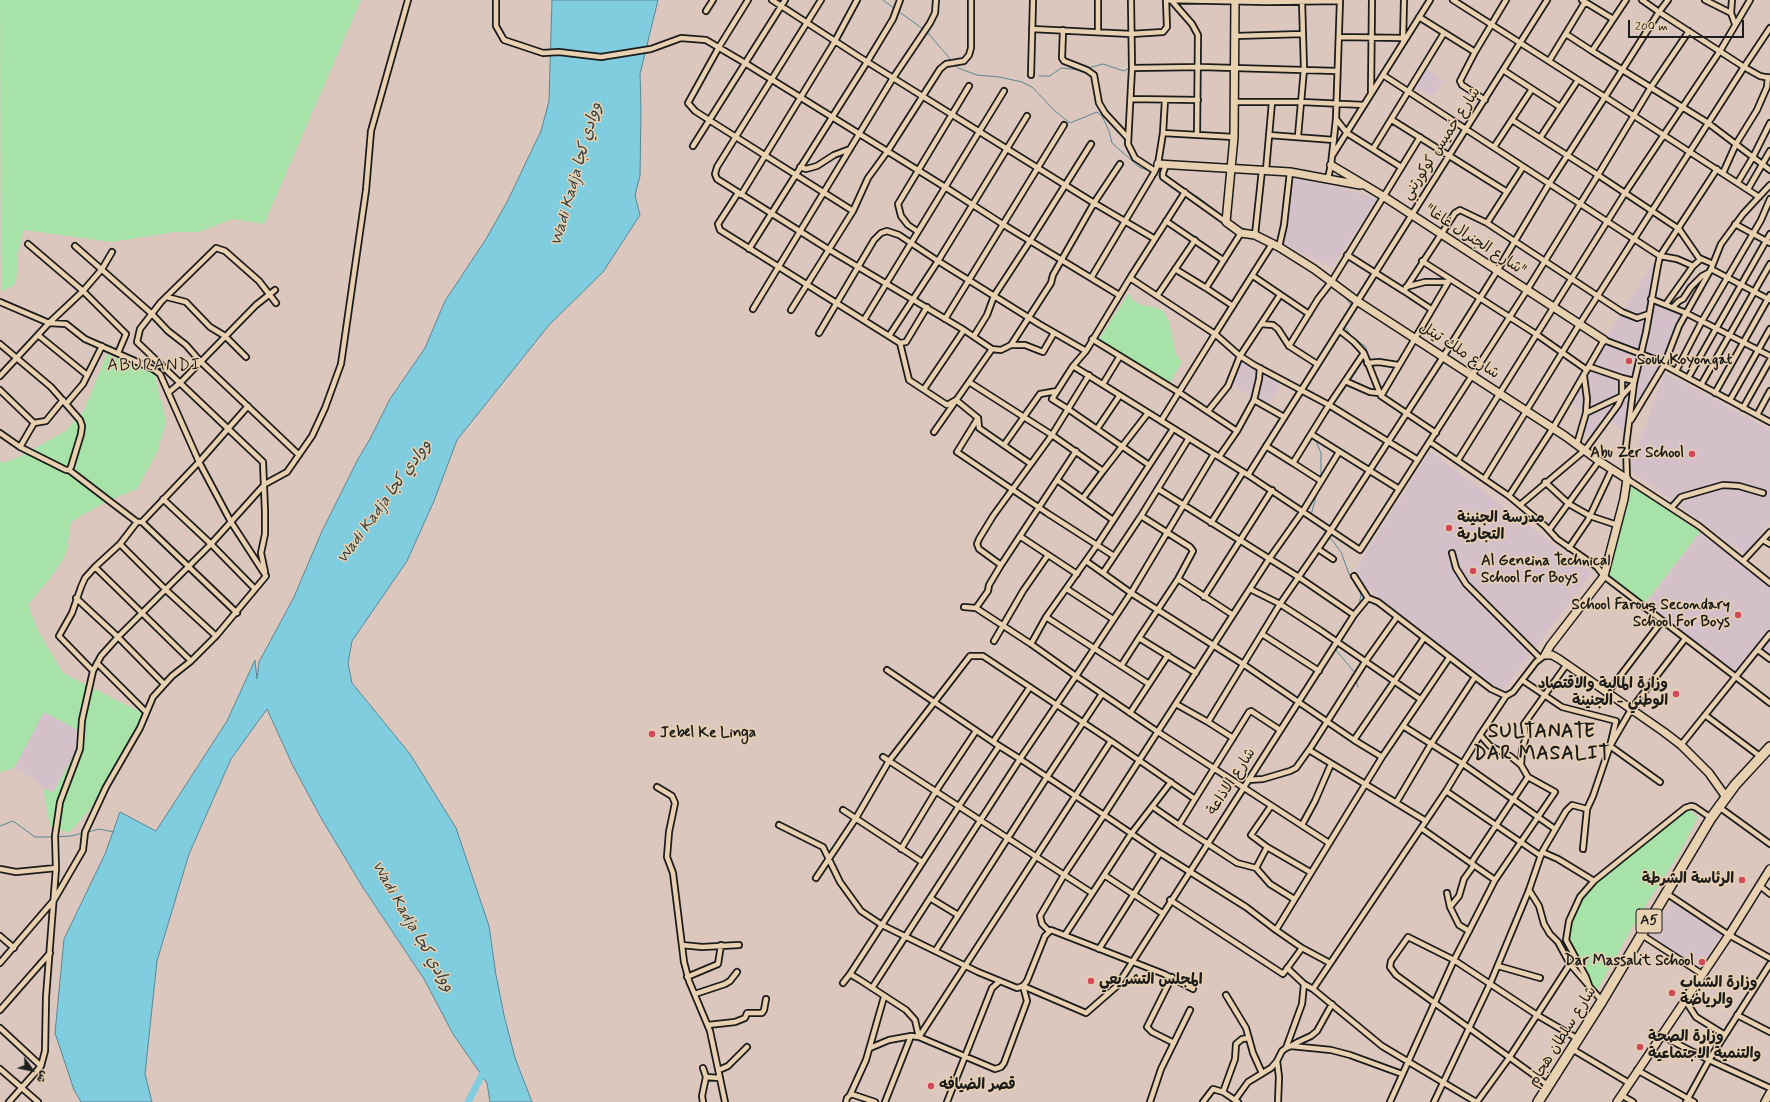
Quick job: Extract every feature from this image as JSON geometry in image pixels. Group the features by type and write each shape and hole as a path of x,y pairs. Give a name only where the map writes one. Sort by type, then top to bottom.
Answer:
{"highway":[{"name":"شارع سلطان هجام","path":"1538,1102 1602,1001 1711,818 1726,797 1770,747"}],"main road":[{"path":"1235,0 1234,137 1226,222 1241,233"},
{"path":"1157,167 1166,165 1290,172 1364,186"},
{"name":"\"شارع الجنرال غاغا\"","path":"1331,165 1383,196 1604,340"},
{"name":"شارع ملك تيتل","path":"1241,233 1255,235 1276,245 1332,281 1357,301 1499,392 1627,479"},
{"path":"1543,657 1604,576 1624,499 1627,479"},
{"path":"1543,657 1552,655 1632,708 1681,746 1709,773 1726,797"},
{"path":"1617,1102 1660,1035 1729,935 1770,869"},
{"path":"1765,1102 1770,1093"}],"street":[{"path":"9,1102 41,1066 45,1051 46,997 56,868 55,836 60,802 80,749 82,720 93,671 97,663 118,637 211,544 265,484 287,472 312,436 325,408 341,364 350,311 356,252 366,190 371,131 408,0"},
{"path":"496,0 496,26 504,40 543,53 559,52 601,57 651,49 681,38 706,40 918,171 945,186 1004,226 1119,295"},
{"path":"706,11 713,0"},
{"path":"748,0 719,47 688,103 695,111 852,211"},
{"path":"772,0 808,22 867,62 1154,239"},
{"path":"693,146 785,0"},
{"path":"821,0 717,168 715,174 717,179 800,232 974,336 992,349 1001,350 1011,345 1025,344 1043,352 1054,333"},
{"path":"857,0 835,41 765,156 718,226 720,230 778,268 900,343 906,342 927,308"},
{"path":"749,249 867,62 893,19 900,0"},
{"path":"753,309 893,78 930,23 934,13 936,0"},
{"path":"791,310 852,211 868,178 887,152 940,69 946,64 964,61 969,55 971,48 971,0"},
{"path":"1031,75 1033,0"},
{"path":"1098,0 1098,32"},
{"path":"1131,0 1132,68 1128,144 1135,158 1157,167"},
{"path":"1032,29 1131,34 1163,32 1167,27 1166,0 1340,0 1340,37 1337,71 1336,119 1331,165 1328,178"},
{"path":"1171,0 1196,30 1198,35 1197,135"},
{"path":"1371,94 1372,0"},
{"path":"1404,0 1404,40"},
{"path":"1332,156 1430,0"},
{"path":"1453,0 1635,115 1663,135 1738,182 1759,197"},
{"path":"1485,100 1460,83 1475,52 1506,0"},
{"name":"شارع خميس كوكورتني","path":"1211,523 1266,446 1547,0"},
{"path":"1592,51 1626,0"},
{"path":"1642,0 1744,67 1760,76 1769,77 1767,87 1759,106 1736,144 1723,173"},
{"path":"1208,722 1280,604 1331,530 1443,357 1515,242 1549,184 1668,0"},
{"path":"1705,0 1731,13"},
{"path":"1732,0 1731,13 1736,24"},
{"path":"1458,460 1607,221 1720,51 1750,0"},
{"path":"1298,136 1304,70 1302,1"},
{"path":"1549,61 1584,1 1613,19"},
{"path":"1419,18 1475,52"},
{"path":"1485,478 1579,325 1770,28"},
{"path":"1063,30 1062,58 1064,61 1087,70 1094,75 1099,103 1105,113 1128,138"},
{"path":"1073,366 1090,375 1272,490 1360,550 1527,290 1651,87 1689,32"},
{"path":"1373,149 1444,33"},
{"path":"1235,36 1303,34"},
{"path":"1566,34 1708,124 1770,170"},
{"path":"1340,37 1372,37 1404,40"},
{"path":"1132,68 1235,68 1337,71"},
{"path":"1503,70 1560,107"},
{"path":"1383,76 1660,256 1677,259 1693,266"},
{"path":"1540,138 1578,80"},
{"path":"917,231 906,223 901,216 898,206 969,86"},
{"path":"1494,147 1532,89"},
{"path":"864,320 910,242 1004,91"},
{"path":"1131,99 1198,100"},
{"path":"1091,278 1157,167 1163,133 1165,100"},
{"path":"1234,102 1302,102 1364,105"},
{"path":"1255,235 1269,135 1272,102"},
{"path":"889,336 938,261 1027,116"},
{"path":"1336,119 1347,133 1401,166"},
{"path":"1392,120 1507,192"},
{"path":"1512,120 1679,229 1701,259 1711,268 1769,298 1715,393"},
{"path":"1738,182 1753,157 1770,123"},
{"path":"945,319 1004,226 1064,125"},
{"path":"1163,133 1234,137"},
{"path":"1269,135 1298,136 1334,140"},
{"path":"1289,346 1308,314 1332,281 1420,137"},
{"path":"974,336 987,315 994,296 1066,186 1091,144"},
{"path":"800,167 806,169 817,166 834,155 850,149"},
{"path":"1748,189 1770,151"},
{"path":"1011,345 1028,317 1048,289 1094,203 1120,164"},
{"path":"1166,165 1163,176 1226,222"},
{"path":"1487,223 1523,167"},
{"path":"1630,421 1634,382 1660,256 1717,169"},
{"path":"1161,421 1253,276 1276,245 1284,225 1290,172"},
{"path":"1770,186 1735,224 1721,244 1711,268 1675,334 1665,364 1630,421 1628,426 1625,453 1627,479 1672,507 1770,583"},
{"path":"1149,465 1052,399 1073,366 1086,351 1119,295 1185,192"},
{"path":"1676,371 1702,321 1761,220 1770,198"},
{"path":"1405,289 1455,213 1458,210 1462,210 1487,223 1622,312 1641,318 1649,314"},
{"path":"1166,221 1223,260"},
{"path":"1735,224 1768,242"},
{"path":"819,334 874,240 882,233 888,232 894,233 910,242 994,296 1086,351"},
{"path":"1206,288 1241,233"},
{"path":"1688,378 1715,328 1768,242 1770,234"},
{"path":"1158,296 1195,240"},
{"path":"28,244 83,291 126,334 118,353"},
{"path":"75,246 152,314 168,331 186,345 200,361 299,455"},
{"path":"266,576 261,553 265,534 265,484 263,462 138,342 140,328 167,297 216,248 225,251 259,281 271,294 276,303"},
{"path":"0,376 49,323 83,291 102,269 112,252"},
{"path":"1347,255 1375,273 1405,289 1431,309"},
{"path":"1666,304 1693,266 1701,259"},
{"path":"1422,261 1449,281 1480,298 1588,369 1634,382"},
{"path":"1701,385 1770,264"},
{"path":"1673,307 1683,299 1691,287 1711,268"},
{"path":"1175,270 1234,306"},
{"path":"1253,276 1308,314"},
{"path":"1130,278 1216,334 1240,356 1329,405 1418,460"},
{"path":"1405,289 1425,282 1449,281"},
{"path":"1380,395 1449,281"},
{"path":"168,392 181,382 256,305 275,290"},
{"path":"1208,411 1228,386 1240,356 1280,295"},
{"path":"167,297 186,302 210,327 225,336 246,357"},
{"path":"1651,299 1686,313 1770,356"},
{"path":"0,302 49,323 66,324 85,339 158,371 199,462 231,522 266,576"},
{"path":"1261,324 1273,325 1278,329 1289,346 1317,364"},
{"path":"1730,400 1770,329"},
{"path":"924,390 964,330"},
{"path":"1339,330 1354,342 1364,353 1380,395"},
{"path":"38,335 87,375"},
{"path":"1092,339 1180,393 1236,431"},
{"path":"1509,496 1550,427 1584,376 1604,340 1665,364 1715,393 1770,421"},
{"path":"900,343 909,380 947,405 956,400"},
{"path":"0,344 47,384 79,418 82,426 71,468 69,470"},
{"path":"20,447 34,423 46,420 83,384 102,346"},
{"path":"934,432 992,349"},
{"path":"1293,463 1329,405 1364,353"},
{"path":"1103,384 1120,356"},
{"path":"1743,408 1770,360"},
{"path":"1367,362 1398,365"},
{"path":"1219,457 1254,400 1260,368"},
{"path":"1001,565 979,549 977,544 993,516 1052,435 1090,375"},
{"path":"1577,444 1586,413 1587,399 1584,376"},
{"path":"1622,378 1622,396"},
{"path":"1345,381 1380,395 1406,414 1436,432"},
{"path":"969,382 1052,435 1103,471"},
{"path":"1520,505 1585,450 1618,405 1622,396 1634,382"},
{"path":"0,390 34,423"},
{"path":"1004,445 1040,394 1057,391"},
{"path":"1757,415 1770,391"},
{"path":"1097,429 1120,395"},
{"path":"1586,413 1622,396"},
{"path":"956,400 978,418 979,428 1031,464"},
{"path":"1254,400 1284,416"},
{"path":"93,671 59,636 72,613 76,598 85,578 199,462 228,427 248,406"},
{"path":"1083,498 1148,413"},
{"path":"978,418 957,452 1039,508 1114,556"},
{"path":"1031,644 1046,617 1097,545 1173,428"},
{"path":"0,433 20,447 66,470 69,470 140,522 237,613"},
{"path":"1311,434 1399,489"},
{"path":"1103,573 1141,516 1189,438"},
{"path":"1430,442 1485,478 1509,496 1549,530 1557,539 1597,566 1604,576 1770,703"},
{"path":"1266,446 1320,481"},
{"path":"976,608 988,591 988,586 1001,565 1021,537 1076,451"},
{"path":"1192,989 1172,977 1099,949 1065,934 1052,930 1049,931 1042,924 1040,916 1064,875 1214,646 1269,559 1303,511 1339,452"},
{"path":"872,988 980,820 1131,593 1214,454"},
{"path":"1549,530 1599,461"},
{"path":"1569,548 1590,516 1612,470"},
{"path":"1057,480 1113,520"},
{"path":"1546,482 1569,504 1590,516 1617,525"},
{"path":"1672,507 1681,497 1723,485 1739,486 1763,493"},
{"path":"1158,489 1298,576 1354,615"},
{"path":"1204,597 1272,490"},
{"path":"163,499 211,544 255,589"},
{"path":"1121,666 1157,609 1178,580 1193,553 1193,550 1141,516"},
{"path":"1743,561 1770,532"},
{"path":"1021,537 1077,574"},
{"path":"1764,540 1770,544"},
{"path":"120,544 166,590 216,636"},
{"path":"1318,549 1333,559"},
{"path":"1313,989 1446,791 1506,696 1513,692 1543,657 1466,584 1456,568 1452,553"},
{"path":"994,641 1023,591 1048,555"},
{"path":"1086,561 1131,593 1243,664 1327,722 1382,757"},
{"path":"95,567 191,661"},
{"path":"0,963 54,900 83,850 84,833 106,787 140,728 152,697 216,636 237,613 266,576"},
{"path":"1354,576 1368,598 1375,600 1449,658 1497,693 1506,696"},
{"path":"1178,580 1233,615"},
{"path":"1067,589 1113,619"},
{"path":"1250,589 1280,604 1420,699"},
{"path":"76,598 118,637 164,684"},
{"name":"شارع الاذاعة","path":"1023,986 1086,1013 1117,986 1188,871 1354,615 1368,598"},
{"path":"964,607 976,608 1003,625 1158,732 1329,842"},
{"path":"1046,617 1149,684"},
{"path":"1248,780 1263,779 1290,772 1296,768 1310,750 1365,662 1397,617"},
{"path":"1608,692 1662,621"},
{"path":"1262,634 1318,671"},
{"path":"1681,746 1770,634"},
{"path":"1139,638 1196,673"},
{"path":"1354,740 1424,638"},
{"path":"1610,746 1632,708 1685,639"},
{"path":"1758,650 1770,659"},
{"path":"1130,713 1168,655"},
{"path":"816,878 856,818 889,761 970,656 983,656 1112,740 1195,799"},
{"path":"1276,930 1310,872 1382,757 1449,658"},
{"path":"97,663 146,712"},
{"path":"1521,765 1522,750 1526,737 1524,724 1567,664"},
{"path":"887,670 1131,834 1246,907 1302,948 1330,963"},
{"path":"1396,803 1431,744 1475,677"},
{"path":"1522,680 1562,707 1616,721 1624,721"},
{"path":"993,742 1030,687"},
{"path":"936,950 1102,694"},
{"path":"1176,704 1233,738"},
{"path":"1179,825 1250,711 1280,730"},
{"path":"1705,715 1760,757"},
{"path":"1583,849 1587,809 1610,746 1616,721"},
{"path":"1403,726 1463,764 1554,829"},
{"path":"901,849 936,791 976,731"},
{"path":"1390,1102 1454,960 1495,880 1522,843 1555,792 1528,777 1521,765 1503,751 1490,746 1480,735"},
{"path":"919,1037 1112,740"},
{"path":"843,983 999,746"},
{"path":"1610,746 1660,782"},
{"path":"1310,750 1426,821"},
{"path":"883,757 1092,893"},
{"path":"1302,825 1315,802 1331,764"},
{"path":"1450,907 1459,896 1464,879 1496,824 1528,777"},
{"path":"1065,934 1131,834 1171,782"},
{"path":"657,787 672,796 675,803 666,850 666,858 673,873 687,977 708,1025 725,1102"},
{"path":"1446,791 1522,843 1541,854 1558,859 1594,881"},
{"path":"1434,1102 1498,966 1529,890 1541,854 1554,829 1572,805 1587,809"},
{"path":"1271,806 1251,835 1267,847 1310,872"},
{"path":"1590,988 1586,977 1568,945 1566,934 1568,921 1575,906 1594,881 1685,808 1691,806 1695,807 1711,818"},
{"path":"1719,806 1770,844"},
{"path":"1153,807 1206,844 1237,863 1256,868 1270,884 1294,899"},
{"path":"843,810 922,862"},
{"path":"779,826 823,847 840,882 861,912 904,937 936,950 964,966 1017,988 1023,986 1027,981 1045,936 1049,931"},
{"path":"1421,828 1495,880"},
{"path":"1256,868 1267,847"},
{"path":"1099,949 1132,894 1160,853"},
{"path":"0,869 16,872 56,868"},
{"path":"1104,875 1162,913"},
{"path":"1760,886 1770,894"},
{"path":"1529,890 1539,906 1544,924 1558,942 1570,964 1602,1001"},
{"path":"1666,893 1729,935 1770,958"},
{"path":"1447,894 1450,907 1459,925 1469,931"},
{"path":"930,898 958,915"},
{"path":"1170,900 1283,974 1302,948"},
{"path":"1642,934 1702,974"},
{"path":"0,936 14,948"},
{"path":"1549,1086 1392,971 1390,967 1391,961 1408,937 1454,960 1537,1015 1578,1040"},
{"path":"682,945 721,946 739,944"},
{"path":"687,977 718,964 721,946"},
{"path":"0,1010 50,954"},
{"path":"1287,968 1304,984 1332,1004 1382,1046 1409,1060 1476,1102 1509,1058 1570,964"},
{"path":"1686,1100 1709,1060 1770,964"},
{"path":"1498,966 1540,978"},
{"path":"694,994 725,984 730,981 737,972"},
{"path":"850,974 906,1010 915,1020 919,1037"},
{"path":"1172,977 1150,1018 1147,1027 1152,1032 1174,1043"},
{"path":"947,1102 992,988 1000,981"},
{"path":"1286,1048 1302,1004 1304,984"},
{"path":"870,1048 889,1040 911,1036 919,1037 995,1069 1001,1067 1027,1001 1023,986"},
{"path":"1226,995 1246,1028 1253,1053 1262,1073"},
{"path":"846,1102 866,1060 884,997"},
{"path":"708,1025 738,1022 745,1018 747,1013 763,1012 766,999"},
{"path":"1684,1000 1696,1017 1725,1035"},
{"path":"1203,1102 1213,1089 1223,1092 1236,1101 1248,1082 1271,1068 1277,1061 1282,1051 1311,1036 1317,1031 1332,1004"},
{"path":"1150,1102 1161,1069 1190,1010"},
{"path":"1737,1015 1770,1032"},
{"path":"0,1028 41,1066"},
{"path":"1660,1035 1709,1060 1770,1088"},
{"path":"885,1102 911,1036"},
{"path":"1223,1092 1235,1059 1236,1044 1242,1039 1249,1038"},
{"path":"1291,1046 1331,1050 1350,1055 1402,1074"},
{"path":"719,1070 728,1066 747,1047"},
{"path":"1572,1049 1629,1083"},
{"path":"1277,1061 1279,1077 1278,1102"},
{"path":"703,1068 706,1077 702,1096 703,1102"},
{"path":"0,1069 38,1102"},
{"path":"1637,1070 1686,1100 1694,1102"},
{"path":"706,1077 719,1078"},
{"path":"850,1095 856,1095 875,1102"},
{"path":"1621,1095 1633,1102"}],"shaded area":[{"path":"1427,69 1443,80 1432,97 1415,86"},
{"path":"1293,176 1378,198 1332,267 1283,244"},
{"path":"1655,260 1657,261 1650,299 1684,314 1665,361 1629,419 1624,432 1606,418 1592,437 1579,430 1585,411 1570,402 1606,338"},
{"path":"1244,354 1282,382 1268,404 1252,399 1229,378"},
{"path":"1665,373 1770,430 1770,521 1745,554 1629,469"},
{"name":"Al Geneina Technical School For Boys","path":"1430,451 1592,573 1502,692 1365,586 1356,569"},
{"path":"1700,533 1770,586 1770,630 1735,676 1646,604"},
{"path":"1770,638 1770,656 1761,650"},
{"path":"44,712 85,734 53,793 43,788 31,777 14,768"},
{"path":"1674,900 1724,932 1698,970 1649,938"}],"green space":[{"path":"0,0 361,0 264,224 232,219 199,232 174,232 112,242 24,230 18,252 16,284 1,292"},
{"path":"1129,293 1132,300 1141,305 1157,308 1164,312 1169,322 1176,355 1182,362 1169,384 1099,339"},
{"path":"107,354 154,373 166,421 158,450 137,489 105,502 71,522 66,554 54,573 28,605 38,631 63,673 148,716 101,796 69,833 50,826 43,788 53,793 85,734 44,712 14,768 0,772 0,461 2,463 20,457 67,430 84,410"},
{"path":"1630,483 1700,532 1645,603 1606,574"},
{"path":"1689,810 1698,817 1679,854 1641,912 1596,992 1592,988 1572,950 1567,937 1570,922 1579,904 1594,884 1652,836"}],"water":[{"name":"Wadi Kadja ووادي كجا","path":"552,0 658,0 640,74 640,176 635,195 640,215 603,272 549,325 457,440 434,501 407,561 352,641 348,663 352,683 410,754 456,828 489,926 496,975 504,1015 515,1058 532,1102 490,1102 487,1083 453,1034 424,979 362,886 321,818 292,764 267,709 231,759 189,854 157,961 145,1074 152,1102 81,1102 74,1090 55,1033 64,939 105,854 120,812 156,831 227,721 255,660 257,679 259,662 294,597 322,531 358,459 390,399 425,348 445,301 486,239 507,202 541,131 549,101"}],"waterway":[{"path":"883,0 895,9"},
{"path":"898,11 923,29"},
{"path":"927,32 952,61"},
{"path":"954,64 958,68 977,75 999,77 1022,82 1032,87 1055,111 1070,123 1097,112 1102,116 1109,131 1112,143 1139,167 1152,172"},
{"path":"1088,68 1103,64 1124,71 1131,67"},
{"path":"1138,66 1168,65"},
{"path":"1039,76 1050,76 1061,68 1079,70"},
{"path":"1156,174 1162,178"},
{"path":"1189,193 1198,197 1223,216"},
{"path":"1237,226 1250,231"},
{"path":"1345,297 1351,305 1351,308"},
{"path":"1347,322 1345,327 1351,336 1366,347 1367,354"},
{"path":"1350,381 1364,359"},
{"path":"1332,406 1348,384"},
{"path":"1324,417 1330,408"},
{"path":"1315,439 1321,453 1321,478"},
{"path":"1311,515 1317,493"},
{"path":"1313,521 1327,533"},
{"path":"1329,536 1341,552 1349,574 1361,594 1359,606"},
{"path":"1341,641 1353,620"},
{"path":"1338,646 1336,650 1355,673"},
{"path":"1356,680 1358,687"},
{"path":"0,826 13,821 35,837 53,837"},
{"path":"88,832 99,829 114,832"},
{"path":"56,837 71,836 83,833"},
{"path":"468,1102 486,1067"}],"place":[{"name":"Souk Koyongat","path":"1629,361"},
{"name":"Abu Zer School","path":"1692,454"},
{"name":"مدرسة الجنينة التجارية","path":"1449,528"},
{"name":"Al Geneina Technical School For Boys","path":"1473,571"},
{"name":"School Farouq Secondary School For Boys","path":"1738,615"},
{"name":"وزارة المالية والاقتصاد الوطني - الجنينة","path":"1676,694"},
{"name":"Jebel Ke Linga","path":"652,734"},
{"name":"الرئاسة الشرطة","path":"1742,880"},
{"name":"Dar Massalit School","path":"1702,962"},
{"name":"المجلس التشريعي","path":"1091,981"},
{"name":"وزارة الشباب والرياضة","path":"1672,993"},
{"name":"وزارة الصحة والتنمية الاجتماعية","path":"1640,1047"},
{"name":"قصر الضيافه","path":"931,1086"}],"district":[{"name":"ABURANDI","path":"154,366"},
{"name":"SULTANATE DAR MASALIT","path":"1542,744"}]}
